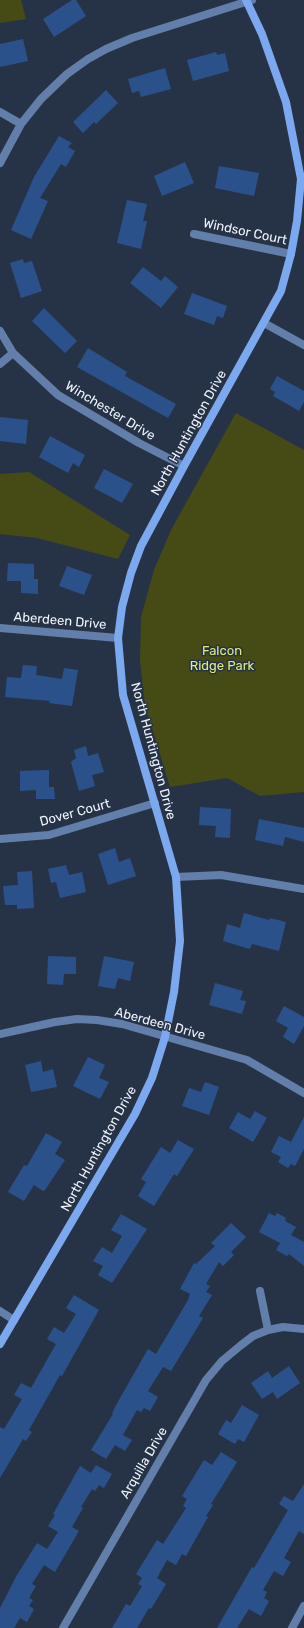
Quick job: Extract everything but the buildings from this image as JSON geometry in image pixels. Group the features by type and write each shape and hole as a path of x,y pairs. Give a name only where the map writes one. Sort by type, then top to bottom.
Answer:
{"street":[{"path":"0,163 21,124 41,99 67,74 88,59 106,48 248,1"},
{"name":"North Huntington Drive","path":"0,1344 135,1114 152,1078 165,1037 179,954 179,920 176,877 123,695 118,638 122,607 131,573 141,546 264,323 280,291 291,254 303,179 286,102 262,34 248,1"},
{"path":"0,112 21,124"},
{"name":"Windsor Court","path":"194,234 291,254"},
{"path":"264,323 304,345"},
{"name":"Winchester Drive","path":"0,331 13,353 58,395 139,443 184,466"},
{"path":"0,364 13,353"},
{"name":"Aberdeen Drive","path":"0,628 118,638"},
{"name":"Dover Court","path":"0,839 49,835 155,803"},
{"path":"176,877 221,875 304,888"},
{"name":"Aberdeen Drive","path":"0,1034 55,1022 77,1019 97,1020 122,1024 247,1060 304,1094"},
{"path":"260,1291 268,1330"},
{"path":"0,1311 14,1320"},
{"name":"Arquilla Drive","path":"63,1628 206,1380 222,1361 253,1336 268,1330 283,1327 304,1329"},
{"path":"292,1628 304,1606"}],"green space":[{"path":"0,0 21,0 26,19 0,23"},
{"name":"Falcon Ridge Park","path":"236,413 304,450 304,792 260,796 227,778 170,787 145,705 140,660 141,617 154,570 171,530"},
{"path":"29,472 130,535 118,559 37,538 0,534 0,474"}]}
